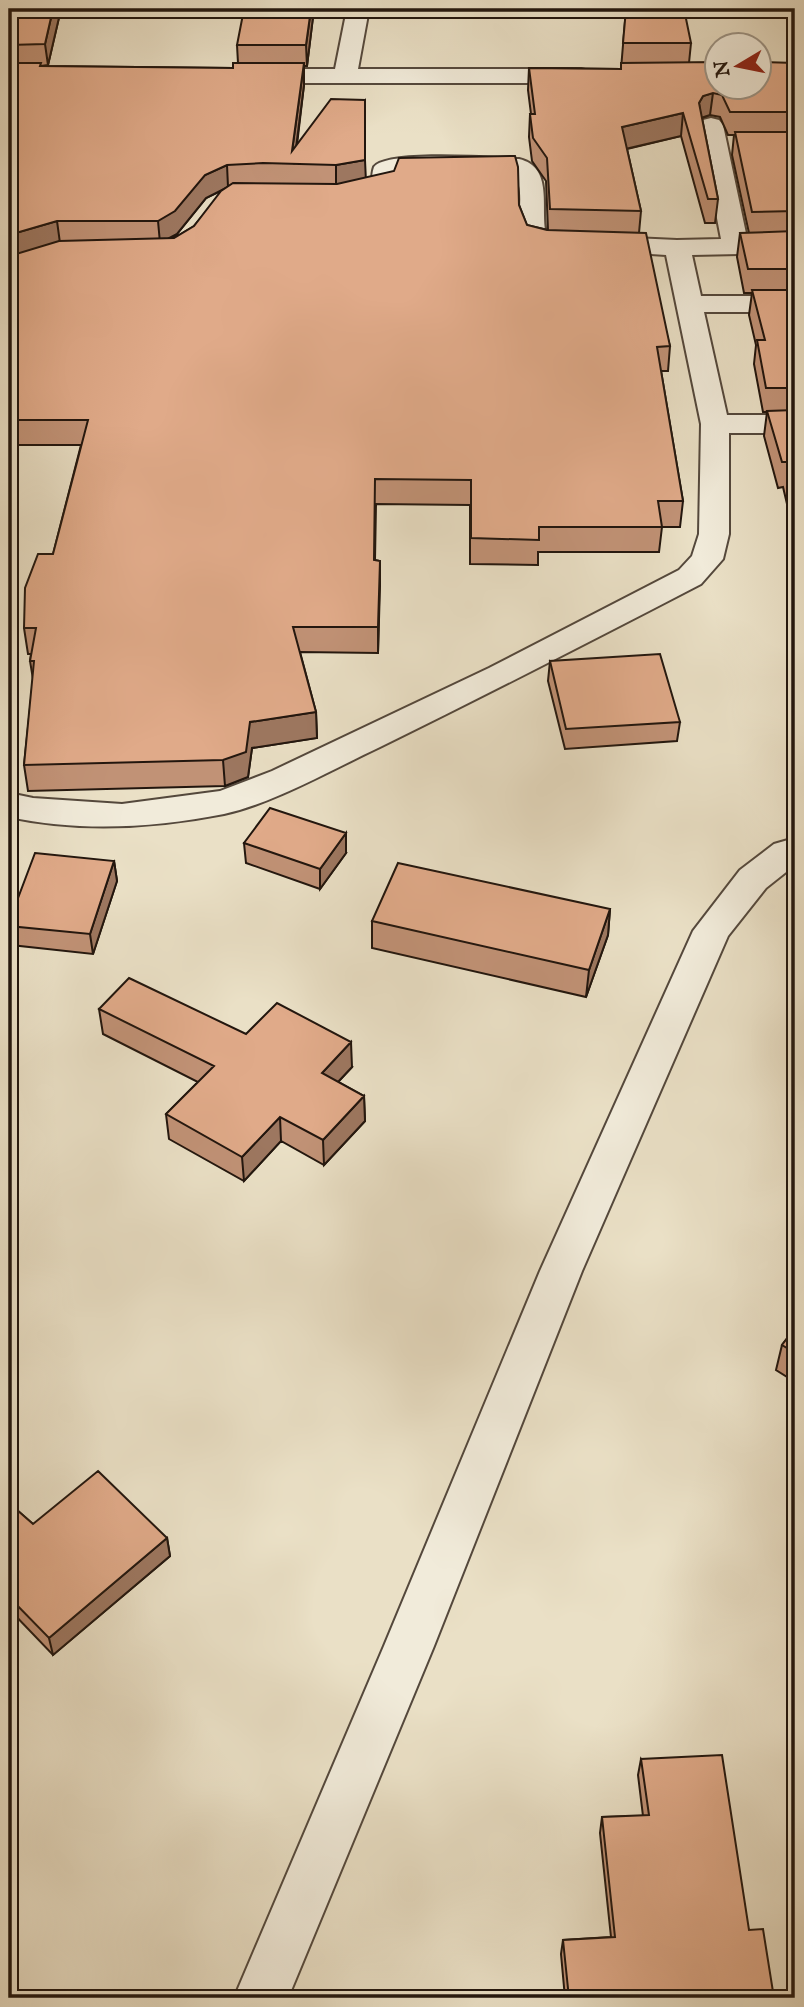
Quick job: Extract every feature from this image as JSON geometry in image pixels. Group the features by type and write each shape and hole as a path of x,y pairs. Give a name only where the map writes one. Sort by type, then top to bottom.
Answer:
{"street":[{"path":"346,74 358,9"},
{"path":"233,76 604,76"},
{"path":"735,245 714,135 743,145"},
{"path":"318,196 356,196 373,192 384,187 385,170 403,164 519,166 526,170 531,186 531,234 536,241 677,248 795,245"},
{"path":"9,806 122,816 225,802 284,779 500,675 690,578 707,559 714,534 715,424 677,248"},
{"path":"691,304 795,303"},
{"path":"715,424 795,424"},
{"path":"261,1998 409,1646 561,1271 712,931 754,879 787,853 795,850"}],"building":[{"path":"9,9 53,9 45,44 9,45"},
{"path":"244,9 311,9 306,45 237,45"},
{"path":"626,9 684,9 691,43 623,43"},
{"path":"702,62 702,98 699,103 718,199 708,199 683,113 622,127 641,211 550,209 547,158 533,138 530,114 535,114 529,68 621,69 621,63"},
{"path":"772,62 795,63 795,112 730,112 725,102 772,102"},
{"path":"9,63 41,63 40,66 233,68 233,63 304,63 292,151 331,99 365,100 365,160 336,165 227,165 205,175 175,211 158,221 57,221 9,235"},
{"path":"735,132 795,132 795,211 752,212"},
{"path":"515,156 519,205 527,225 547,230 646,233 670,346 657,347 683,501 658,501 662,527 539,527 539,540 471,538 471,480 375,479 374,560 380,561 378,627 293,627 316,712 250,722 246,752 223,760 24,765 34,661 30,661 36,628 24,628 25,588 38,554 53,554 88,420 9,420 9,286 16,254 59,241 174,238 194,226 221,191 233,183 337,184 394,171 399,158"},
{"path":"795,231 795,269 748,269 740,233"},
{"path":"752,290 795,290 795,388 766,388 757,340 765,340"},
{"path":"795,410 795,496 787,462 782,462 767,411"},
{"path":"660,654 680,722 566,729 550,661"},
{"path":"270,808 346,833 320,869 244,843"},
{"path":"35,853 114,861 90,934 9,926"},
{"path":"398,863 610,909 589,970 372,921"},
{"path":"129,978 246,1034 277,1003 351,1042 322,1073 364,1096 323,1140 280,1117 242,1157 166,1114 214,1066 99,1009"},
{"path":"795,1328 795,1353 782,1345"},
{"path":"98,1471 167,1538 49,1638 9,1597 9,1503 33,1524"},
{"path":"722,1755 749,1930 763,1929 774,1998 569,1998 563,1940 615,1937 602,1817 649,1815 641,1759"}]}
